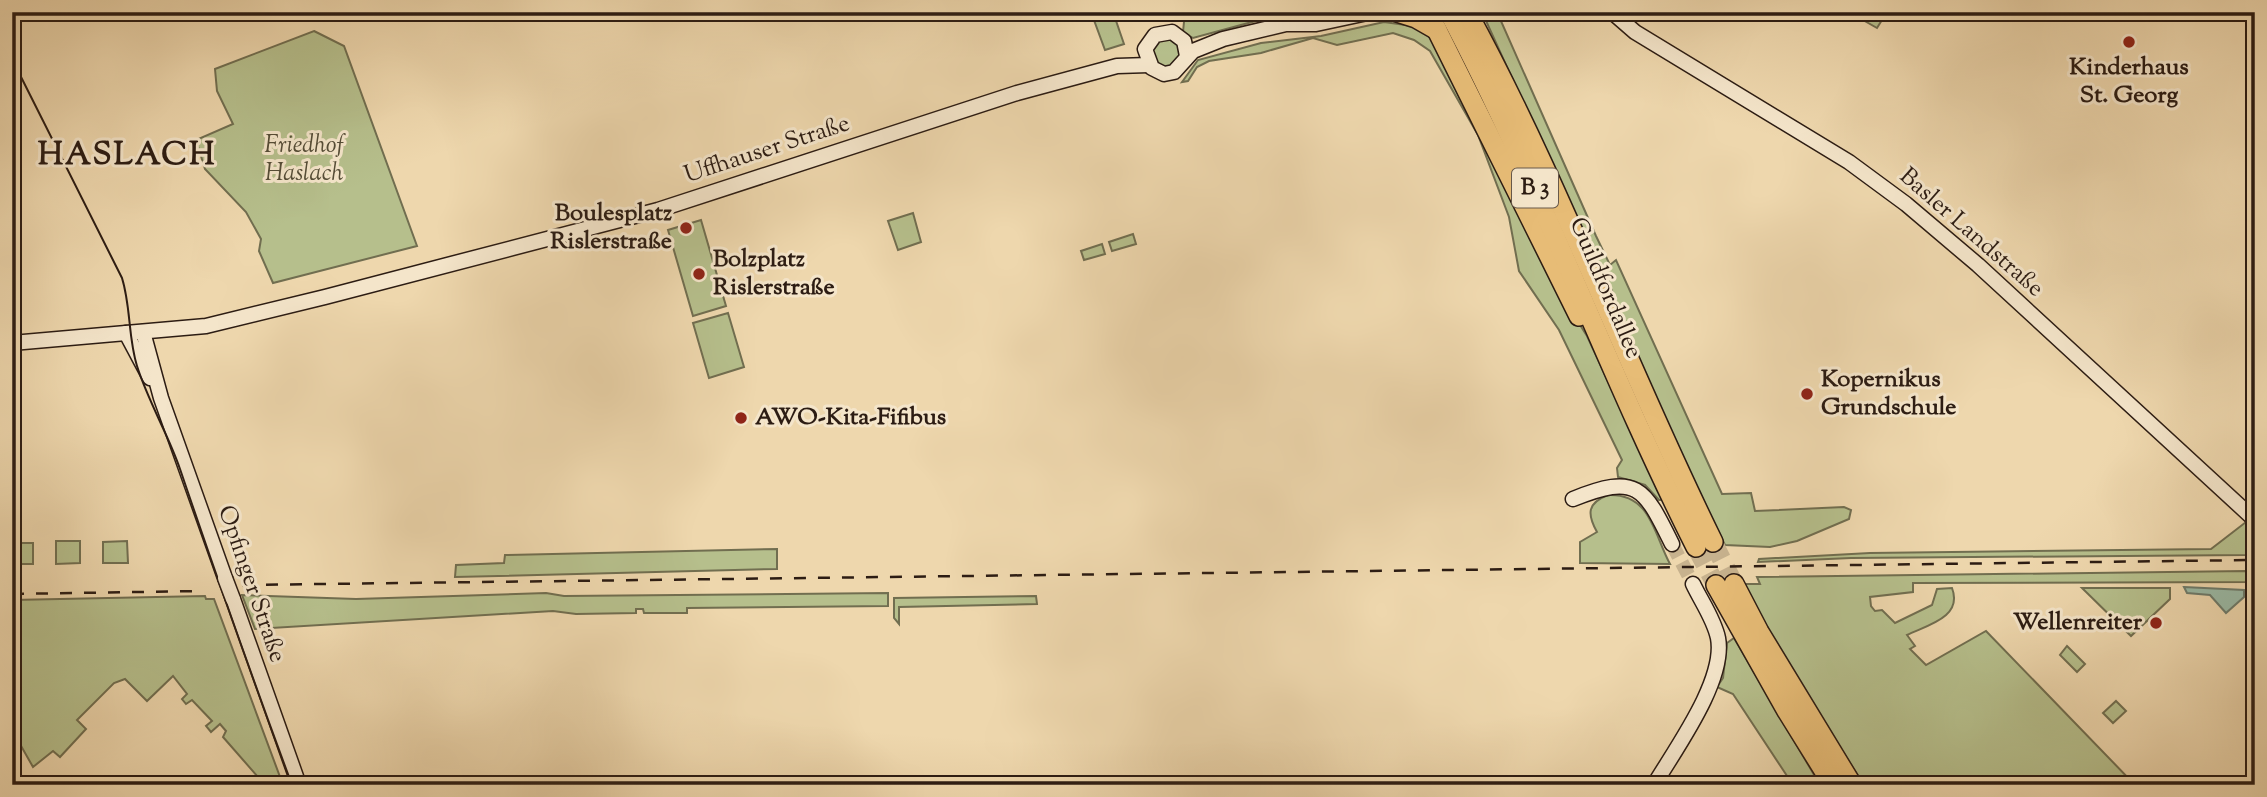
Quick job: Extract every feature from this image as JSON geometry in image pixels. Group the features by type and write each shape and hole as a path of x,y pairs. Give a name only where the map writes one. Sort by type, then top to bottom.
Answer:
{"highway":[{"path":"1397,12 1432,21 1487,126 1561,283 1612,367"},
{"name":"Guildfordallee","path":"1449,12 1517,147 1612,367 1705,545 1558,199 1467,12"},
{"path":"1833,785 1780,700 1725,584 1759,632 1852,785"}],"street":[{"name":"Uffhauser Straße","path":"1286,24 1306,12"},
{"name":"Uffhauser Straße","path":"12,343 206,326 545,242 691,199 995,99 1117,65 1146,49 1152,37 1161,32 1172,32 1184,41 1223,39 1286,24 1316,24 1372,12"},
{"name":"Basler Landstraße","path":"1602,12 1849,162 1906,204 1986,271 2255,520"},
{"name":"Basler Landstraße","path":"1612,12 1625,25"},
{"name":"Uffhauser Straße","path":"1117,65 1149,65 1161,73 1171,73 1183,66 1187,56 1223,39"},
{"path":"1184,41 1187,56"},
{"path":"1146,49 1149,65"},
{"name":"Opfinger Straße","path":"143,332 161,398 299,785"},
{"name":"Opfinger Straße","path":"126,333 161,398"},
{"path":"1573,499 1614,485 1637,490 1653,506 1672,544"},
{"path":"1654,785 1711,683 1718,662 1714,624 1693,584"}],"green space":[{"path":"1091,12 1113,12 1124,44 1105,50"},
{"path":"1185,12 1202,12 1205,19 1234,12 1289,12 1193,38 1183,32"},
{"path":"1482,12 1497,12 1596,236 1610,265 1616,260 1722,494 1751,493 1755,511 1844,507 1851,510 1849,519 1797,541 1770,547 1725,545 1624,326 1611,287 1596,263"},
{"path":"1849,12 1887,12 1877,28"},
{"path":"1384,22 1413,26 1436,39 1570,309 1587,336 1663,500 1659,500 1645,485 1618,477 1617,468 1622,460 1559,330 1519,271 1509,217 1478,135 1430,51 1414,40 1393,33 1337,45 1313,38 1261,53 1209,61 1197,67 1188,81 1182,82 1198,60 1261,43 1321,36"},
{"name":"Friedhof Haslach","path":"314,31 344,46 417,246 273,283 259,251 261,239 246,212 205,169 196,140 233,124 217,91 215,69"},
{"path":"1162,38 1175,40 1182,53 1179,62 1166,68 1157,65 1152,48"},
{"path":"913,213 921,242 898,250 888,221"},
{"name":"Bolzplatz Rislerstraße","path":"701,220 726,306 693,316 668,230"},
{"path":"1133,234 1136,244 1112,251 1109,242"},
{"path":"1102,244 1105,254 1084,260 1081,251"},
{"path":"728,313 744,367 709,378 693,323"},
{"path":"1608,495 1622,496 1642,508 1655,529 1670,564 1580,563 1580,542 1597,532 1591,514 1593,505"},
{"path":"2246,522 2255,532 2255,553 2247,555 1851,558 1758,562 1759,559 1870,553 2211,549"},
{"path":"56,541 80,541 80,563 56,564"},
{"path":"127,541 128,563 103,563 103,542"},
{"path":"12,543 33,543 33,564 12,564"},
{"path":"777,549 777,569 455,577 456,565 504,563 505,555"},
{"path":"2255,573 2253,582 1913,583 1913,592 1870,597 1875,611 1882,610 1895,623 1932,605 1937,589 1952,588 1953,606 1942,619 1907,635 1915,646 1910,649 1926,665 1986,631 2135,785 1864,785 1795,677 1743,584 1760,584 1757,577"},
{"path":"2082,588 2170,588 2170,599 2131,636"},
{"path":"546,593 564,596 888,593 888,606 687,608 687,613 644,613 643,609 636,609 636,613 576,614 553,611 255,629 242,595 356,599"},
{"path":"205,596 206,599 214,599 283,785 265,785 223,737 226,731 220,724 211,732 206,726 212,721 192,700 186,704 182,699 187,694 173,676 147,701 125,679 114,683 77,720 86,729 60,757 53,751 33,767 12,730 12,600"},
{"path":"1036,596 1037,604 899,607 899,624 894,618 894,598"},
{"path":"1734,638 1820,785 1793,785 1733,694 1717,687 1723,678 1727,643"},
{"path":"2067,646 2085,664 2077,672 2060,655"},
{"path":"2116,701 2126,711 2113,723 2103,713"}],"shaded area":[{"path":"2184,587 2244,590 2244,597 2226,613 2210,595 2187,593"}],"tunnel":[{"path":"1713,542 1734,584"},
{"path":"1672,544 1693,584"},
{"path":"1696,547 1716,585"}],"tram line":[{"path":"12,59 122,278 137,366 180,469 292,785"}],"railway":[{"path":"242,585 2255,560"},
{"path":"12,594 202,591"}],"place":[{"name":"Kinderhaus St. Georg","path":"2129,42"},
{"name":"Boulesplatz Rislerstraße","path":"686,228"},
{"name":"Bolzplatz Rislerstraße","path":"699,274"},
{"name":"Kopernikus Grundschule","path":"1807,394"},
{"name":"AWO-Kita-Fifibus","path":"741,418"},
{"name":"Wellenreiter","path":"2156,623"}],"district":[{"name":"HASLACH","path":"127,156"}]}
